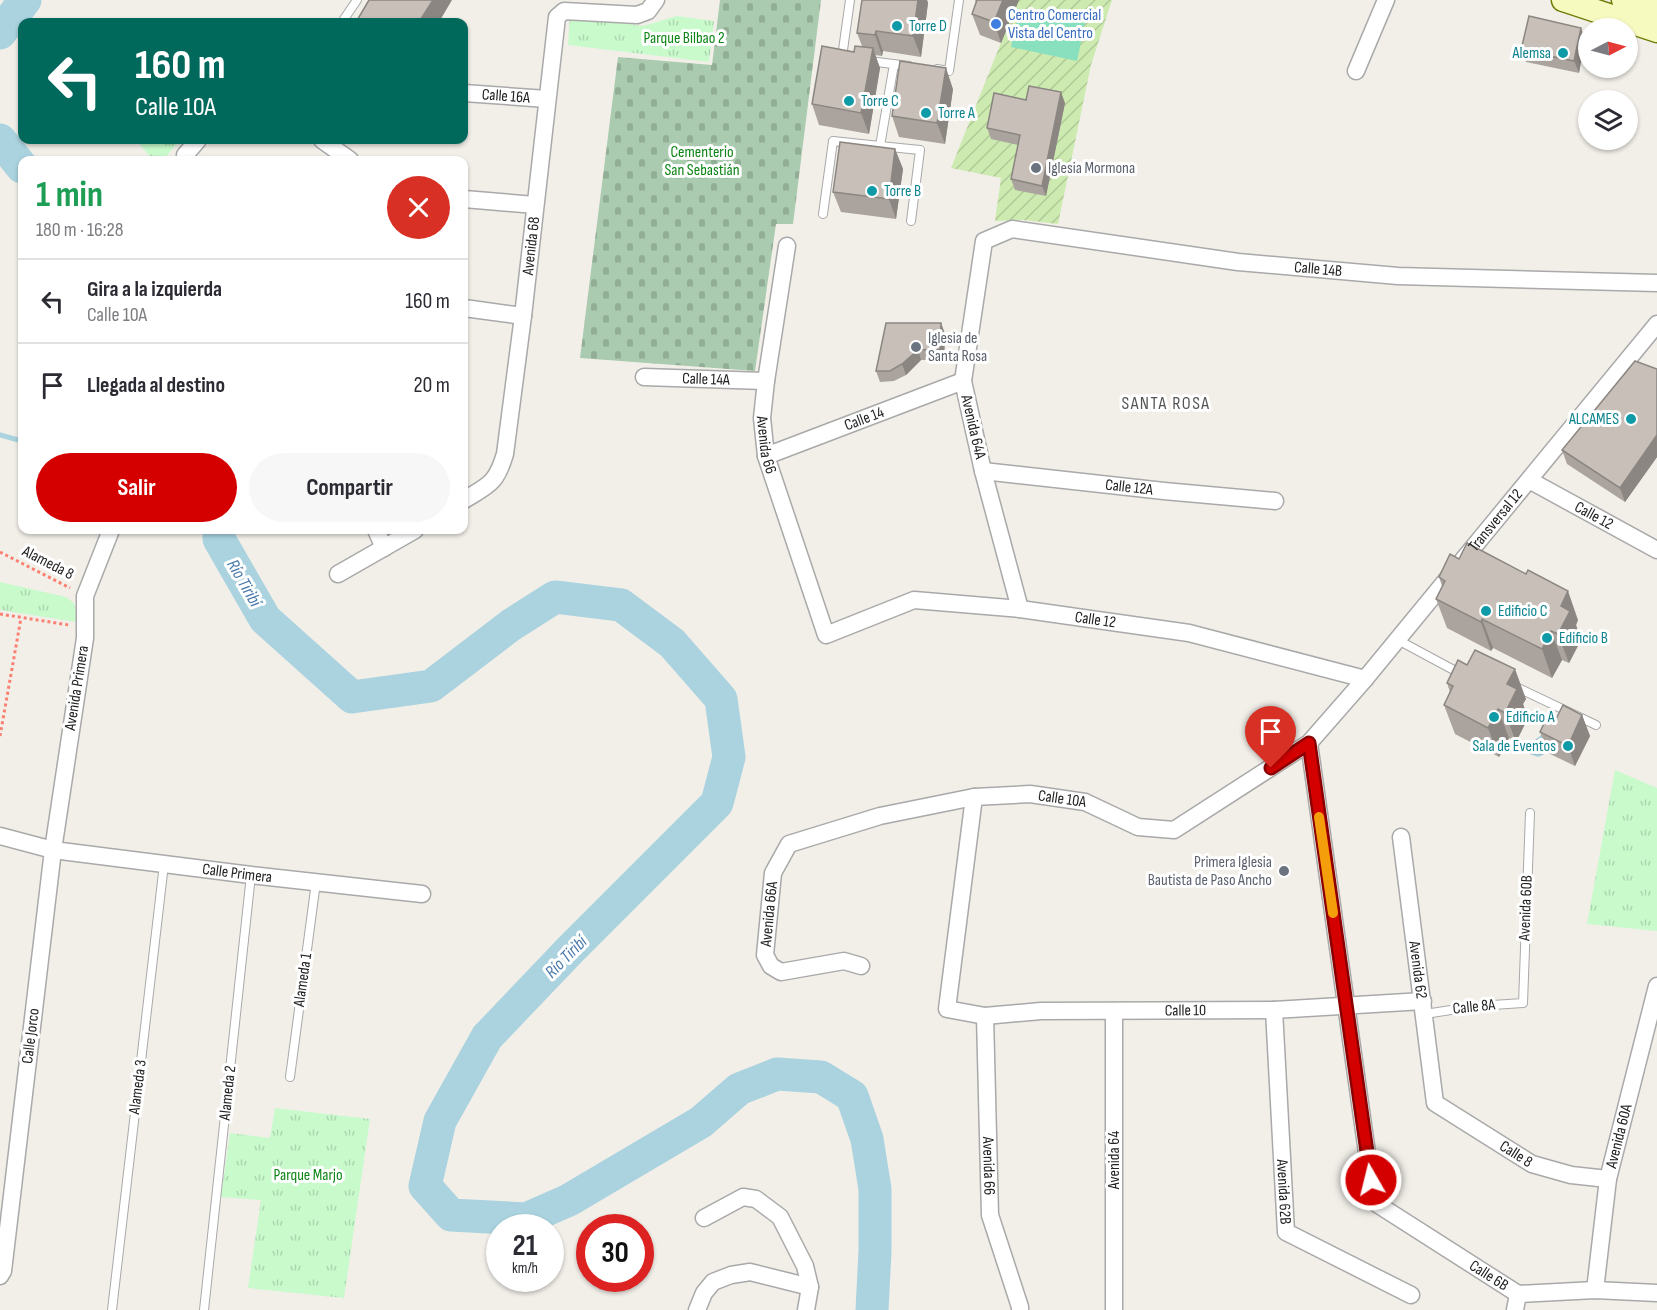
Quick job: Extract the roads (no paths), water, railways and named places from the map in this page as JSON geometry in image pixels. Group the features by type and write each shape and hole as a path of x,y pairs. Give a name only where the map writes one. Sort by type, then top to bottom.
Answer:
{"main road":[{"path":"1563,0 1657,31"},
{"path":"1623,0 1657,11"}],"street":[{"name":"Avenida 68","path":"468,498 488,486 499,472 505,454 557,17 564,11 637,15 648,11 656,0"},
{"path":"1356,71 1386,0"},
{"name":"Calle 16A","path":"468,93 547,99"},
{"path":"328,144 344,156"},
{"path":"468,199 535,205"},
{"name":"Calle 14B","path":"984,241 1012,229 1238,262 1398,276 1657,283"},
{"name":"Avenida 64A","path":"984,241 963,381 983,471 1020,609"},
{"name":"Avenida 66","path":"787,246 762,418 766,456 826,635"},
{"path":"468,309 523,316"},
{"name":"Transversal 12","path":"1309,743 1365,679 1657,324"},
{"name":"Calle 14A","path":"644,377 766,381"},
{"name":"Calle 14","path":"766,456 963,381"},
{"name":"Calle 12A","path":"983,471 1275,501"},
{"name":"Calle 12","path":"1529,480 1657,550"},
{"name":"Avenida Primera","path":"53,850 83,650 85,596 109,534"},
{"path":"378,534 384,548"},
{"path":"338,574 408,534"},
{"name":"Calle 12","path":"826,635 914,600 1020,609 1189,633 1365,679"},
{"path":"1309,743 1345,1006"},
{"name":"Calle 10A","path":"789,844 880,816 974,797 1030,794 1085,802 1137,826 1174,830 1309,743"},
{"name":"Calle 10","path":"974,797 947,1009 986,1016 1041,1011 1274,1011 1345,1006 1424,1007"},
{"path":"0,836 53,850"},
{"name":"Avenida 62","path":"1401,837 1435,1103"},
{"name":"Avenida 66A","path":"789,844 773,873 765,955 771,966 781,972 844,961 861,966"},
{"name":"Calle Primera","path":"53,850 423,894"},
{"name":"Calle Jorco","path":"1,1273 53,850"},
{"name":"Avenida 60A","path":"1595,1290 1608,1179 1657,986"},
{"name":"Calle 6B","path":"1345,1006 1374,1202 1517,1302 1595,1290 1657,1293"},
{"name":"Avenida 64","path":"1114,1011 1114,1310"},
{"name":"Avenida 62B","path":"1274,1011 1286,1232 1411,1294"},
{"name":"Avenida 66","path":"986,1016 990,1215 1020,1310"},
{"name":"Calle 8","path":"1435,1103 1532,1164 1571,1175 1608,1179"},
{"path":"704,1218 743,1197 756,1199 780,1217 805,1266 810,1287 806,1310"},
{"path":"697,1310 704,1293 713,1282 731,1275 750,1272 810,1287"}],"lane":[{"path":"345,18 357,0"},
{"path":"850,0 842,57 916,67"},
{"path":"927,68 949,71 959,0"},
{"path":"880,146 894,64"},
{"path":"823,214 833,141 920,150 911,221"},
{"path":"1398,639 1471,680"},
{"path":"1508,683 1596,725"},
{"name":"Avenida 60B","path":"1523,1003 1530,813"},
{"name":"Alameda 3","path":"112,1310 164,864"},
{"name":"Alameda 2","path":"204,1310 251,875"},
{"name":"Alameda 1","path":"290,1077 316,882"},
{"name":"Calle 8A","path":"1424,1007 1523,1003"}],"water":[{"path":"1546,734 1551,742 1543,755 1538,757 1530,754 1528,746 1541,735"}],"waterway":[{"name":"Río Tiribí","path":"0,33 25,0"},
{"name":"Río Tiribí","path":"0,140 18,162"},
{"path":"0,435 18,440"},
{"name":"Río Tiribí","path":"219,534 219,539 265,619 352,697 431,686 511,625 555,597 621,605 672,643 721,699 729,757 717,803 487,1037 440,1121 425,1186 451,1215 526,1219 569,1200 701,1122 739,1089 777,1074 821,1077 852,1096 867,1139 875,1189 872,1310"}],"place":[{"name":"Centro Comercial Vista del Centro","path":"996,24"},
{"name":"Torre D","path":"897,26"},
{"name":"Alemsa","path":"1563,53"},
{"name":"Torre C","path":"849,101"},
{"name":"Torre A","path":"926,113"},
{"name":"Iglesia Mormona","path":"1036,168"},
{"name":"Torre B","path":"872,191"},
{"name":"Iglesia de Santa Rosa","path":"916,347"},
{"name":"ALCAMES","path":"1631,419"},
{"name":"Edificio C","path":"1486,611"},
{"name":"Edificio B","path":"1547,638"},
{"name":"Edificio A","path":"1494,717"},
{"name":"Sala de Eventos","path":"1568,746"},
{"name":"Primera Iglesia Bautista de Paso Ancho","path":"1284,871"}],"district":[{"name":"SANTA ROSA","path":"1166,403"}],"park label":[{"name":"Parque Bilbao 2","path":"684,38"},
{"name":"Cementerio San Sebastián","path":"702,161"},
{"name":"Parque Marjo","path":"308,1175"}]}
